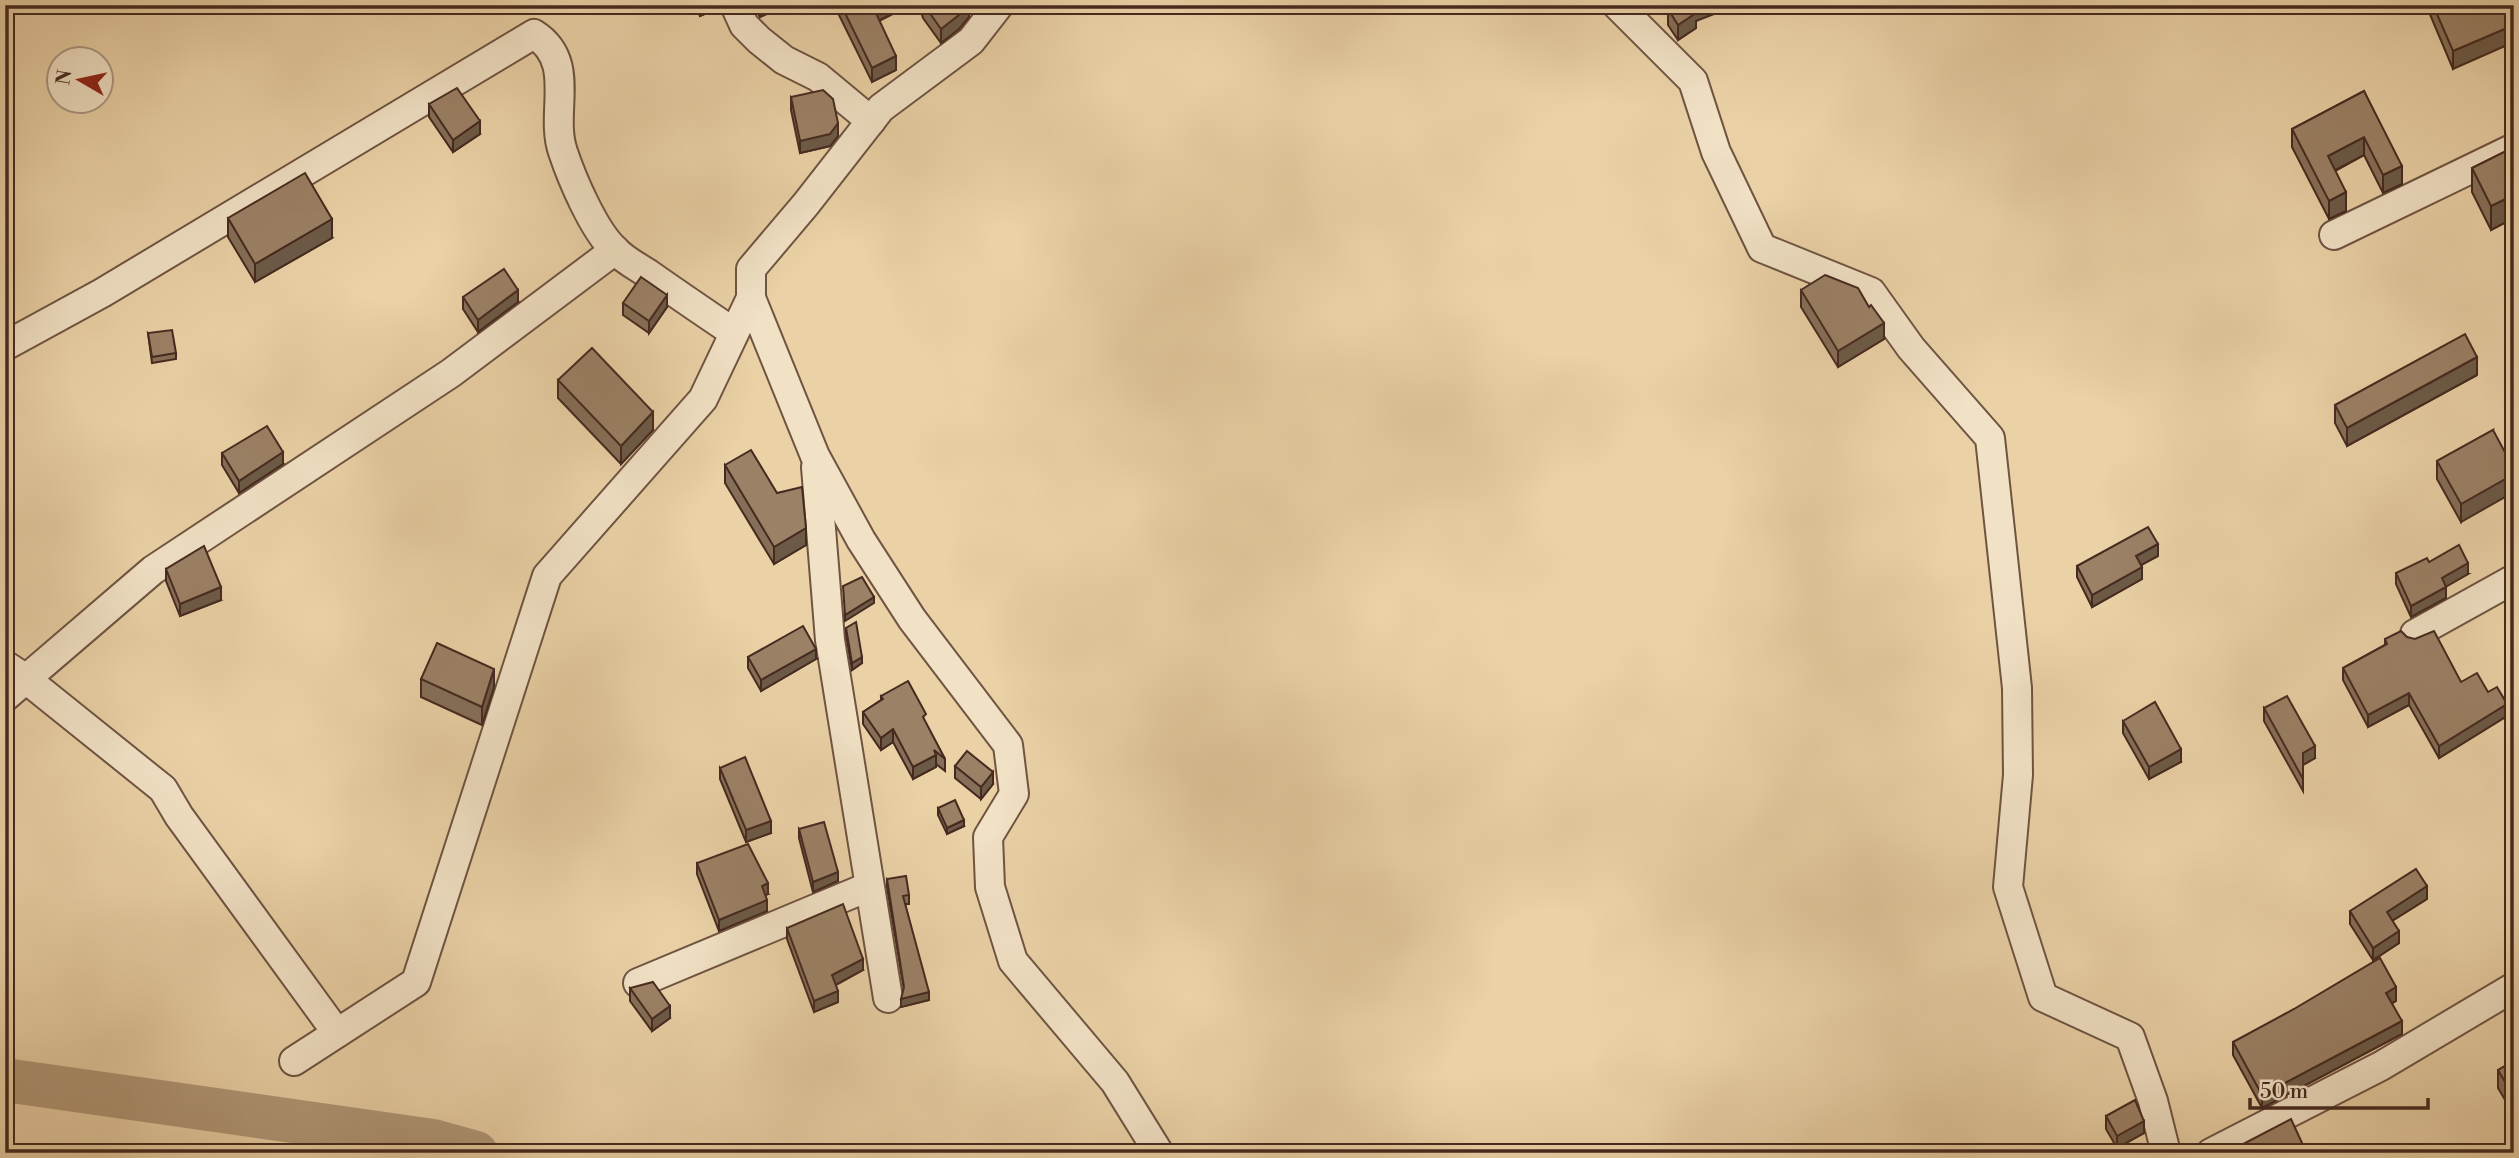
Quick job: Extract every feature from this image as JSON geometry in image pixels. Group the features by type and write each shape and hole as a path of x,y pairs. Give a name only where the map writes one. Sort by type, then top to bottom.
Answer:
{"street":[{"path":"734,5 744,26 759,40 784,60 818,77 872,121"},
{"path":"999,5 971,41 881,108 751,269 751,298 815,456 862,540 912,620 1008,745 1014,794 988,837 990,887 1013,961 1115,1082 1159,1153"},
{"path":"1617,5 1693,81 1716,152 1762,247 1871,292 1911,348 1990,438 2017,688 2018,775 2008,887 2043,997 2130,1037 2153,1101 2166,1153"},
{"path":"5,346 102,293 534,34 545,41 558,65 561,87 558,126 562,149 598,228 615,250 733,332"},
{"path":"2334,235 2514,148"},
{"path":"337,1033 179,816 163,789 12,680 153,570 451,373 615,250"},
{"path":"294,1061 416,982 547,576 704,399 751,298"},
{"path":"815,456 830,640 888,998"},
{"path":"2415,634 2514,579"},
{"path":"638,983 868,887"},
{"path":"2211,1153 2381,1066 2514,987"}],"building":[{"path":"757,5 772,5 760,11"},
{"path":"841,5 882,5 874,9 896,56 872,68"},
{"path":"924,5 967,5 941,29"},
{"path":"1674,5 1697,5 1692,7 1696,13 1678,25 1668,9"},
{"path":"2433,5 2514,5 2514,25 2453,51"},
{"path":"457,88 480,121 453,140 429,104"},
{"path":"823,90 833,99 838,123 830,134 800,141 791,97"},
{"path":"2364,91 2402,166 2383,175 2364,137 2328,156 2346,192 2329,201 2292,129"},
{"path":"2514,147 2514,195 2491,206 2472,168"},
{"path":"305,173 332,219 255,264 228,218"},
{"path":"504,269 518,290 478,320 463,297"},
{"path":"1825,275 1858,288 1869,307 1871,305 1884,323 1838,351 1801,290"},
{"path":"641,277 667,295 649,321 623,303"},
{"path":"172,330 176,353 152,357 148,333"},
{"path":"2465,334 2477,357 2347,428 2335,405"},
{"path":"592,348 653,412 621,446 558,380"},
{"path":"267,426 283,452 239,481 222,453"},
{"path":"2493,430 2514,469 2514,474 2461,504 2437,461"},
{"path":"751,450 777,493 802,487 806,528 774,547 725,465"},
{"path":"2148,527 2158,544 2136,556 2142,567 2092,595 2077,566"},
{"path":"2459,545 2468,563 2442,578 2446,587 2411,606 2396,573 2427,558 2429,562"},
{"path":"204,546 221,587 180,604 166,569"},
{"path":"862,577 874,597 845,615 843,586"},
{"path":"856,622 862,657 852,663 846,628"},
{"path":"803,626 816,649 761,680 748,657"},
{"path":"2401,631 2407,637 2415,639 2434,631 2461,682 2477,673 2488,692 2497,687 2507,704 2439,746 2409,693 2368,715 2343,668 2387,644 2385,639"},
{"path":"437,643 494,669 482,707 421,679"},
{"path":"908,681 926,714 923,717 945,759 934,750 936,755 913,767 893,729 881,738 863,712 883,699 881,696"},
{"path":"2287,696 2315,746 2303,753 2303,779 2264,708"},
{"path":"2155,702 2181,749 2149,767 2123,721"},
{"path":"967,751 993,772 981,787 955,766"},
{"path":"745,757 771,821 746,830 720,768"},
{"path":"955,800 964,820 947,828 938,808"},
{"path":"2514,809 2514,824 2507,813"},
{"path":"824,822 838,872 813,882 799,829"},
{"path":"748,844 768,883 762,886 767,900 719,920 697,863"},
{"path":"2416,869 2427,886 2387,912 2399,931 2373,948 2350,911"},
{"path":"906,876 909,895 903,896 929,992 901,999 904,987 887,879"},
{"path":"843,904 863,959 832,975 838,991 814,1001 787,928"},
{"path":"2380,958 2396,987 2386,993 2402,1021 2262,1095 2233,1042"},
{"path":"653,982 670,1006 652,1019 630,988"},
{"path":"2514,1061 2514,1097 2498,1070"},
{"path":"2135,1100 2144,1121 2117,1136 2106,1116"},
{"path":"2291,1119 2303,1145 2286,1153 2226,1153"}],"waterway":[{"path":"5,1080 433,1141 476,1153"}]}
